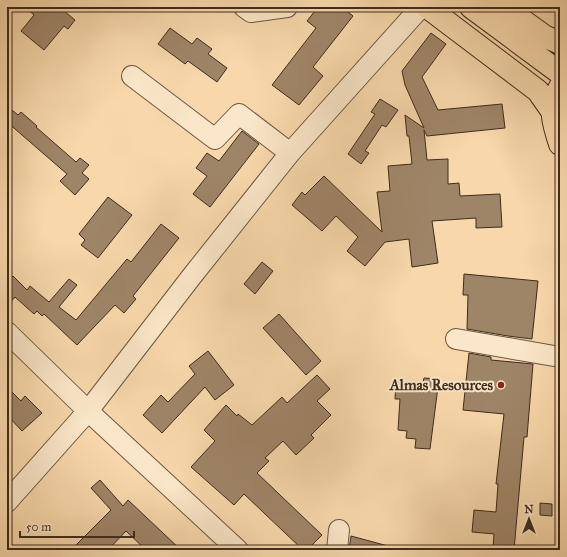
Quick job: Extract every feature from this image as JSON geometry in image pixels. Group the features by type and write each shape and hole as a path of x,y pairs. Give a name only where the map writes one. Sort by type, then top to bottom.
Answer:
{"main road":[{"path":"427,7 538,91 552,111"},
{"path":"471,7 560,73"},
{"path":"515,10 544,36 560,43"},
{"path":"560,87 554,98 552,111 553,122 560,144"}],"street":[{"path":"244,7 251,12 287,7"},
{"path":"7,502 88,411 192,276 290,153 421,7"},
{"path":"132,76 215,139 239,114 290,153"},
{"path":"7,332 88,411 238,550"},
{"path":"456,339 560,358"},
{"path":"337,550 339,530"}],"building":[{"path":"25,7 59,7 75,20 68,29 64,26 44,50 21,31 34,15"},
{"path":"318,7 342,7 353,16 313,67 323,76 299,105 272,85 316,28 307,21"},
{"path":"170,28 192,44 197,38 212,49 208,54 227,68 217,82 188,61 185,64 158,44"},
{"path":"431,33 446,44 422,77 438,110 502,104 505,128 427,136 424,130 427,160 448,159 448,184 459,183 460,196 500,194 502,227 476,228 476,218 432,221 438,263 412,267 409,239 385,242 365,266 347,251 358,237 336,216 322,231 292,205 302,192 305,195 324,176 382,232 377,192 390,191 388,166 412,164 405,115 424,128 405,85 402,71"},
{"path":"380,99 398,110 386,127 382,125 365,151 369,153 361,164 348,154 375,114 371,112"},
{"path":"7,106 18,115 21,112 76,162 80,158 89,165 82,173 89,179 75,195 60,181 67,174 7,122"},
{"path":"242,131 259,144 210,207 193,194 207,176 196,168 207,153 219,161"},
{"path":"108,197 132,215 98,258 81,245 85,240 79,234"},
{"path":"161,224 179,238 133,296 136,299 124,313 115,305 77,345 44,314 42,316 37,311 34,314 15,297 7,306 7,282 13,276 27,290 30,286 49,302 69,279 77,285 59,307 76,320 127,259 131,262"},
{"path":"262,262 273,271 255,294 244,284"},
{"path":"464,274 538,281 532,339 467,329 468,295 463,295"},
{"path":"279,314 321,361 306,375 263,328"},
{"path":"208,351 234,385 215,400 205,387 162,433 143,415 161,395 168,402 195,374 189,366"},
{"path":"469,353 491,357 491,360 533,364 527,437 524,437 514,550 493,549 494,534 472,532 474,510 496,512 498,484 496,484 504,414 463,410"},
{"path":"317,375 330,389 317,401 331,415 311,435 314,438 296,455 283,441 265,458 269,461 257,473 322,535 307,550 303,550 244,494 234,505 191,467 215,441 204,430 226,405 237,416 238,414 252,425 282,397 287,403"},
{"path":"424,378 439,379 430,449 415,448 416,439 406,438 407,431 398,430 400,399 395,399 396,382 423,383"},
{"path":"7,387 21,401 25,396 42,413 22,431 7,415"},
{"path":"100,480 123,506 128,500 181,550 146,550 126,531 108,550 71,550 111,510 91,488"},
{"path":"540,503 552,504 552,516 540,515"},
{"path":"351,536 388,546 388,550 349,550"}],"place":[{"name":"Almas Resources","path":"501,385"}]}
